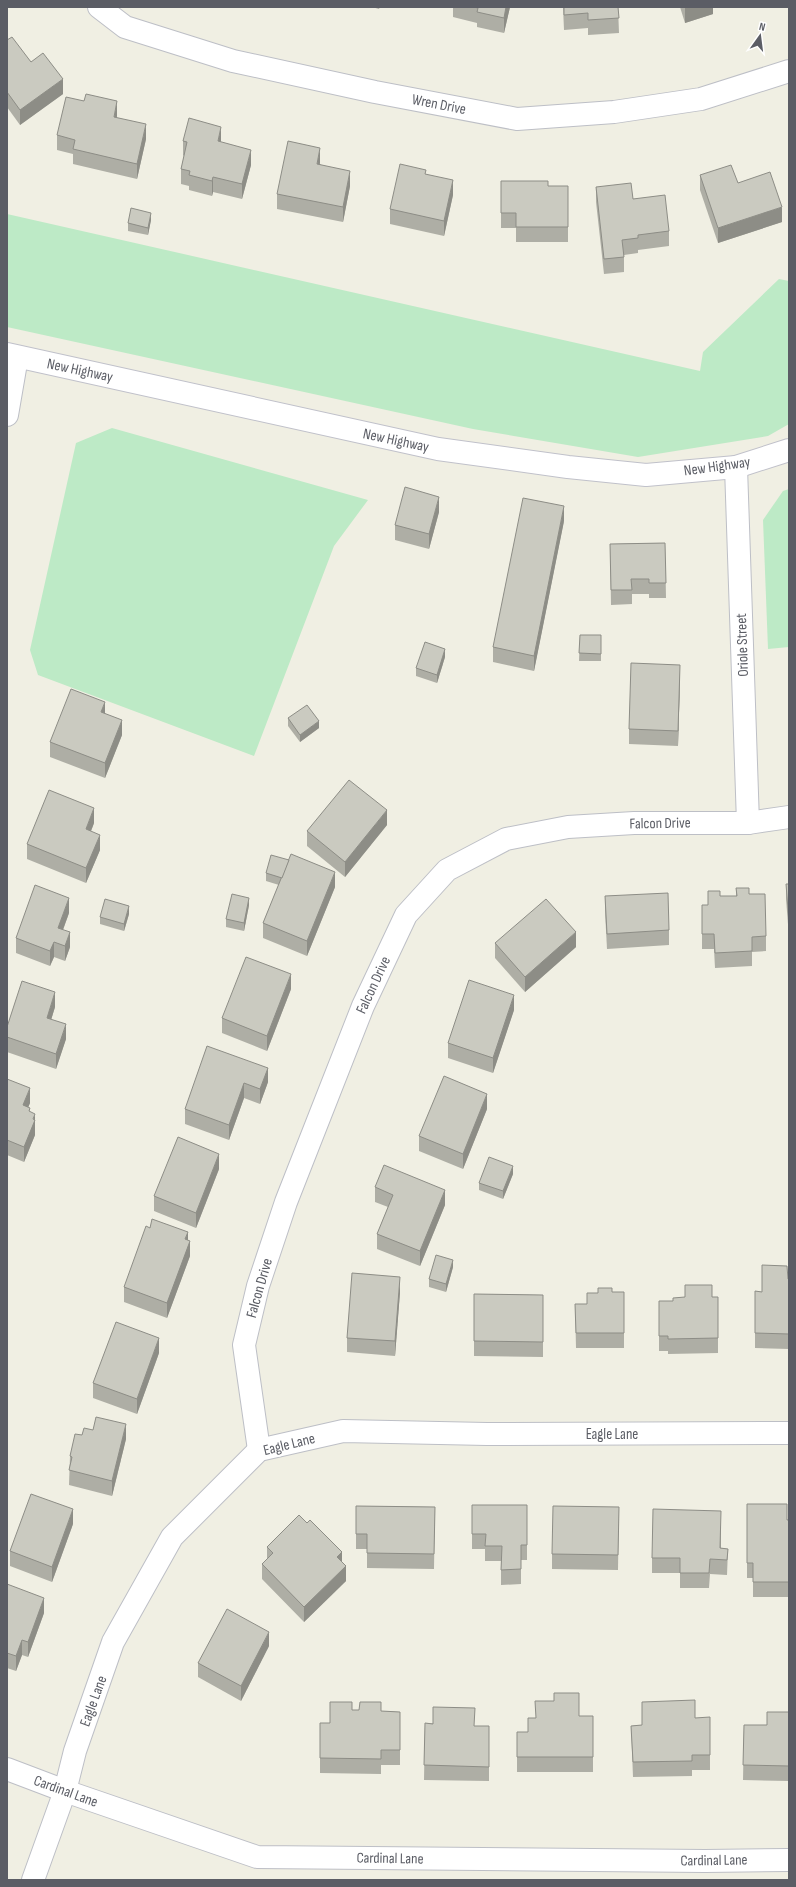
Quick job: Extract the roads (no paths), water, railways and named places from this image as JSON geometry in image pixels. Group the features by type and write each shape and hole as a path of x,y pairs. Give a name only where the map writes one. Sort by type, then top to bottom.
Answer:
{"street":[{"name":"Wren Drive","path":"99,7 126,27 233,61 375,92 517,119 614,112 701,99 789,71"},
{"path":"7,415 12,355"},
{"name":"New Highway","path":"12,355 438,449 568,467 646,475 736,466 789,450"},
{"name":"Oriole Street","path":"736,466 748,823"},
{"name":"Falcon Drive","path":"259,1450 244,1345 258,1286 286,1202 363,1006 406,915 447,870 506,839 568,827 634,823 748,823 789,817"},
{"name":"Eagle Lane","path":"33,1880 65,1791 75,1751 113,1642 172,1537 259,1450 343,1431 487,1434 789,1433"},
{"name":"Cardinal Lane","path":"7,1769 65,1791 257,1857 697,1861 789,1860"}]}
